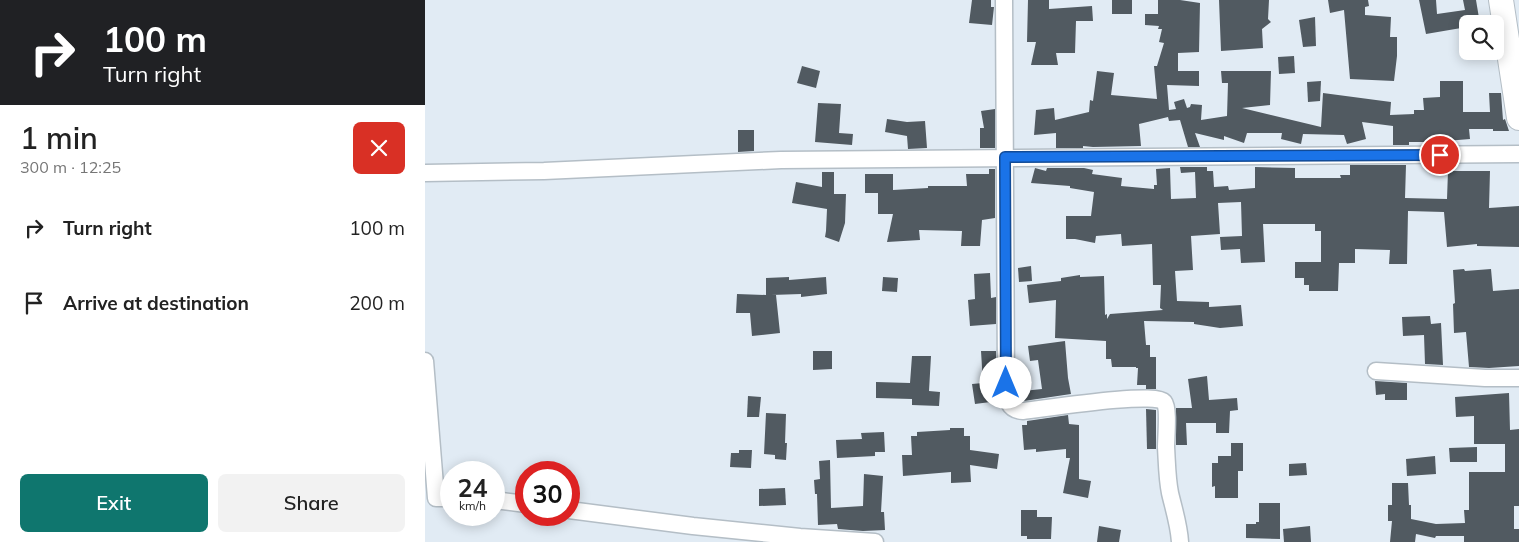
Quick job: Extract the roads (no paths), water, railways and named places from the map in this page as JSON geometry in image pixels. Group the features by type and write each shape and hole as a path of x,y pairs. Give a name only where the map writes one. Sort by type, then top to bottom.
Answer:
{"main road":[{"path":"1501,0 1519,118"}],"street":[{"path":"1005,0 1006,383 1010,405 1013,409 1023,411 1112,400 1152,398 1164,402 1166,406 1167,467 1170,491 1179,526 1180,542"},
{"path":"425,173 544,171 781,160 1519,154"},
{"path":"425,361 436,498 440,498"},
{"path":"1376,371 1485,378 1519,378"},
{"path":"580,511 693,526 800,537 875,542"}]}
